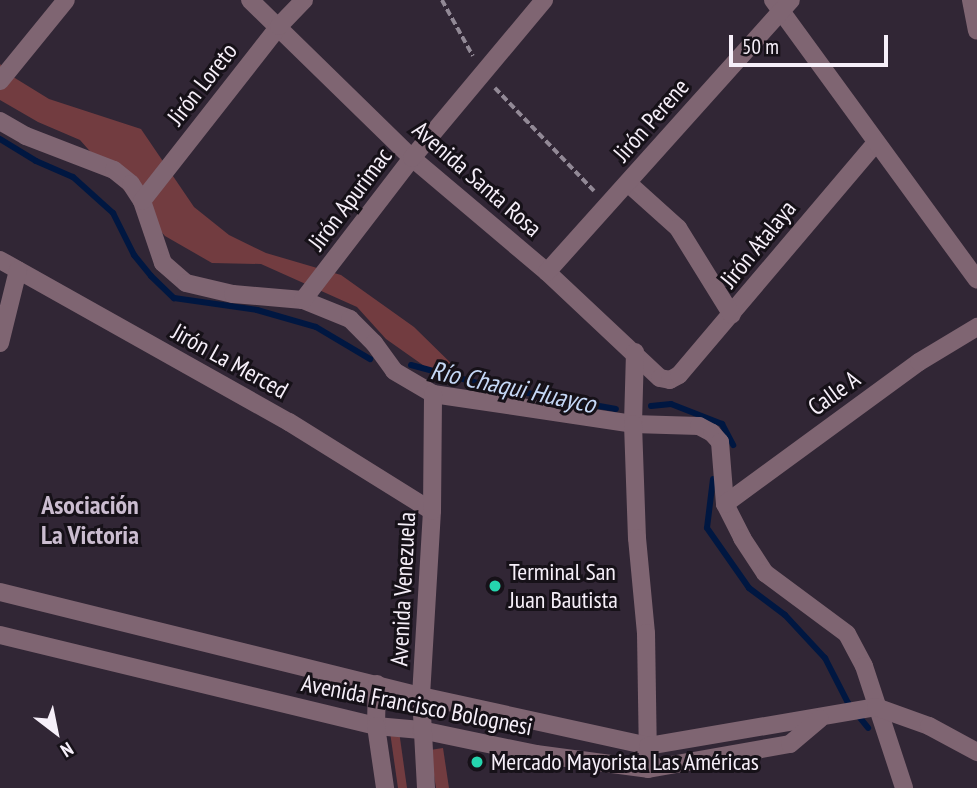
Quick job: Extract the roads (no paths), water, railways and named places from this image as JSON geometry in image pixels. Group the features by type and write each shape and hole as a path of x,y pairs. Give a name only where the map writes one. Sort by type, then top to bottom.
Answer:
{"street":[{"path":"0,81 66,0"},
{"name":"Avenida Santa Rosa","path":"250,0 412,158 547,272 660,378 670,380 679,375"},
{"name":"Jirón Loreto","path":"142,201 279,26 304,0"},
{"name":"Jirón Apurimac","path":"303,300 412,158 544,0"},
{"path":"971,0 977,30"},
{"path":"782,3 876,143 977,280"},
{"name":"Jirón Perene","path":"547,272 629,184 782,3"},
{"path":"0,121 26,136 114,170 131,184 142,201 163,263 186,283 233,294 303,300 349,319 374,343 394,371 433,394 633,424 699,426 712,433 720,442 725,504 742,538 765,573 848,634 864,666 871,708 904,788"},
{"name":"Jirón Atalaya","path":"679,375 732,315 766,269 876,143"},
{"path":"629,184 678,228 732,315"},
{"name":"Jirón La Merced","path":"0,260 289,422 432,511"},
{"path":"0,343 18,270"},
{"name":"Calle A","path":"725,504 919,362 977,327"},
{"path":"635,352 633,424 646,633 648,769"},
{"name":"Avenida Venezuela","path":"426,788 421,696 432,511 433,394"},
{"name":"Avenida Francisco Bolognesi","path":"0,592 421,696 648,746 820,719 871,708"},
{"name":"Avenida Francisco Bolognesi","path":"0,635 376,726 421,730 536,754 648,769 790,744 820,719"},
{"name":"Avenida Venezuela","path":"377,684 376,726 385,788"},
{"path":"871,708 929,726 977,752"}],"waterway":[{"name":"Río Chaqui Huayco","path":"0,139 36,161 73,177 113,213 134,255 174,298 257,310 316,327 370,359"},
{"name":"Río Chaqui Huayco","path":"411,365 489,386 616,409"},
{"name":"Río Chaqui Huayco","path":"651,406 671,404 722,424 733,445"},
{"name":"Río Chaqui Huayco","path":"713,479 707,528 749,588 785,615 825,658 848,703 868,728"}],"place":[{"name":"Terminal San Juan Bautista","path":"495,586"},
{"name":"Mercado Mayorista Las Américas","path":"477,762"}],"district":[{"name":"Asociación La Victoria","path":"90,520"}]}
